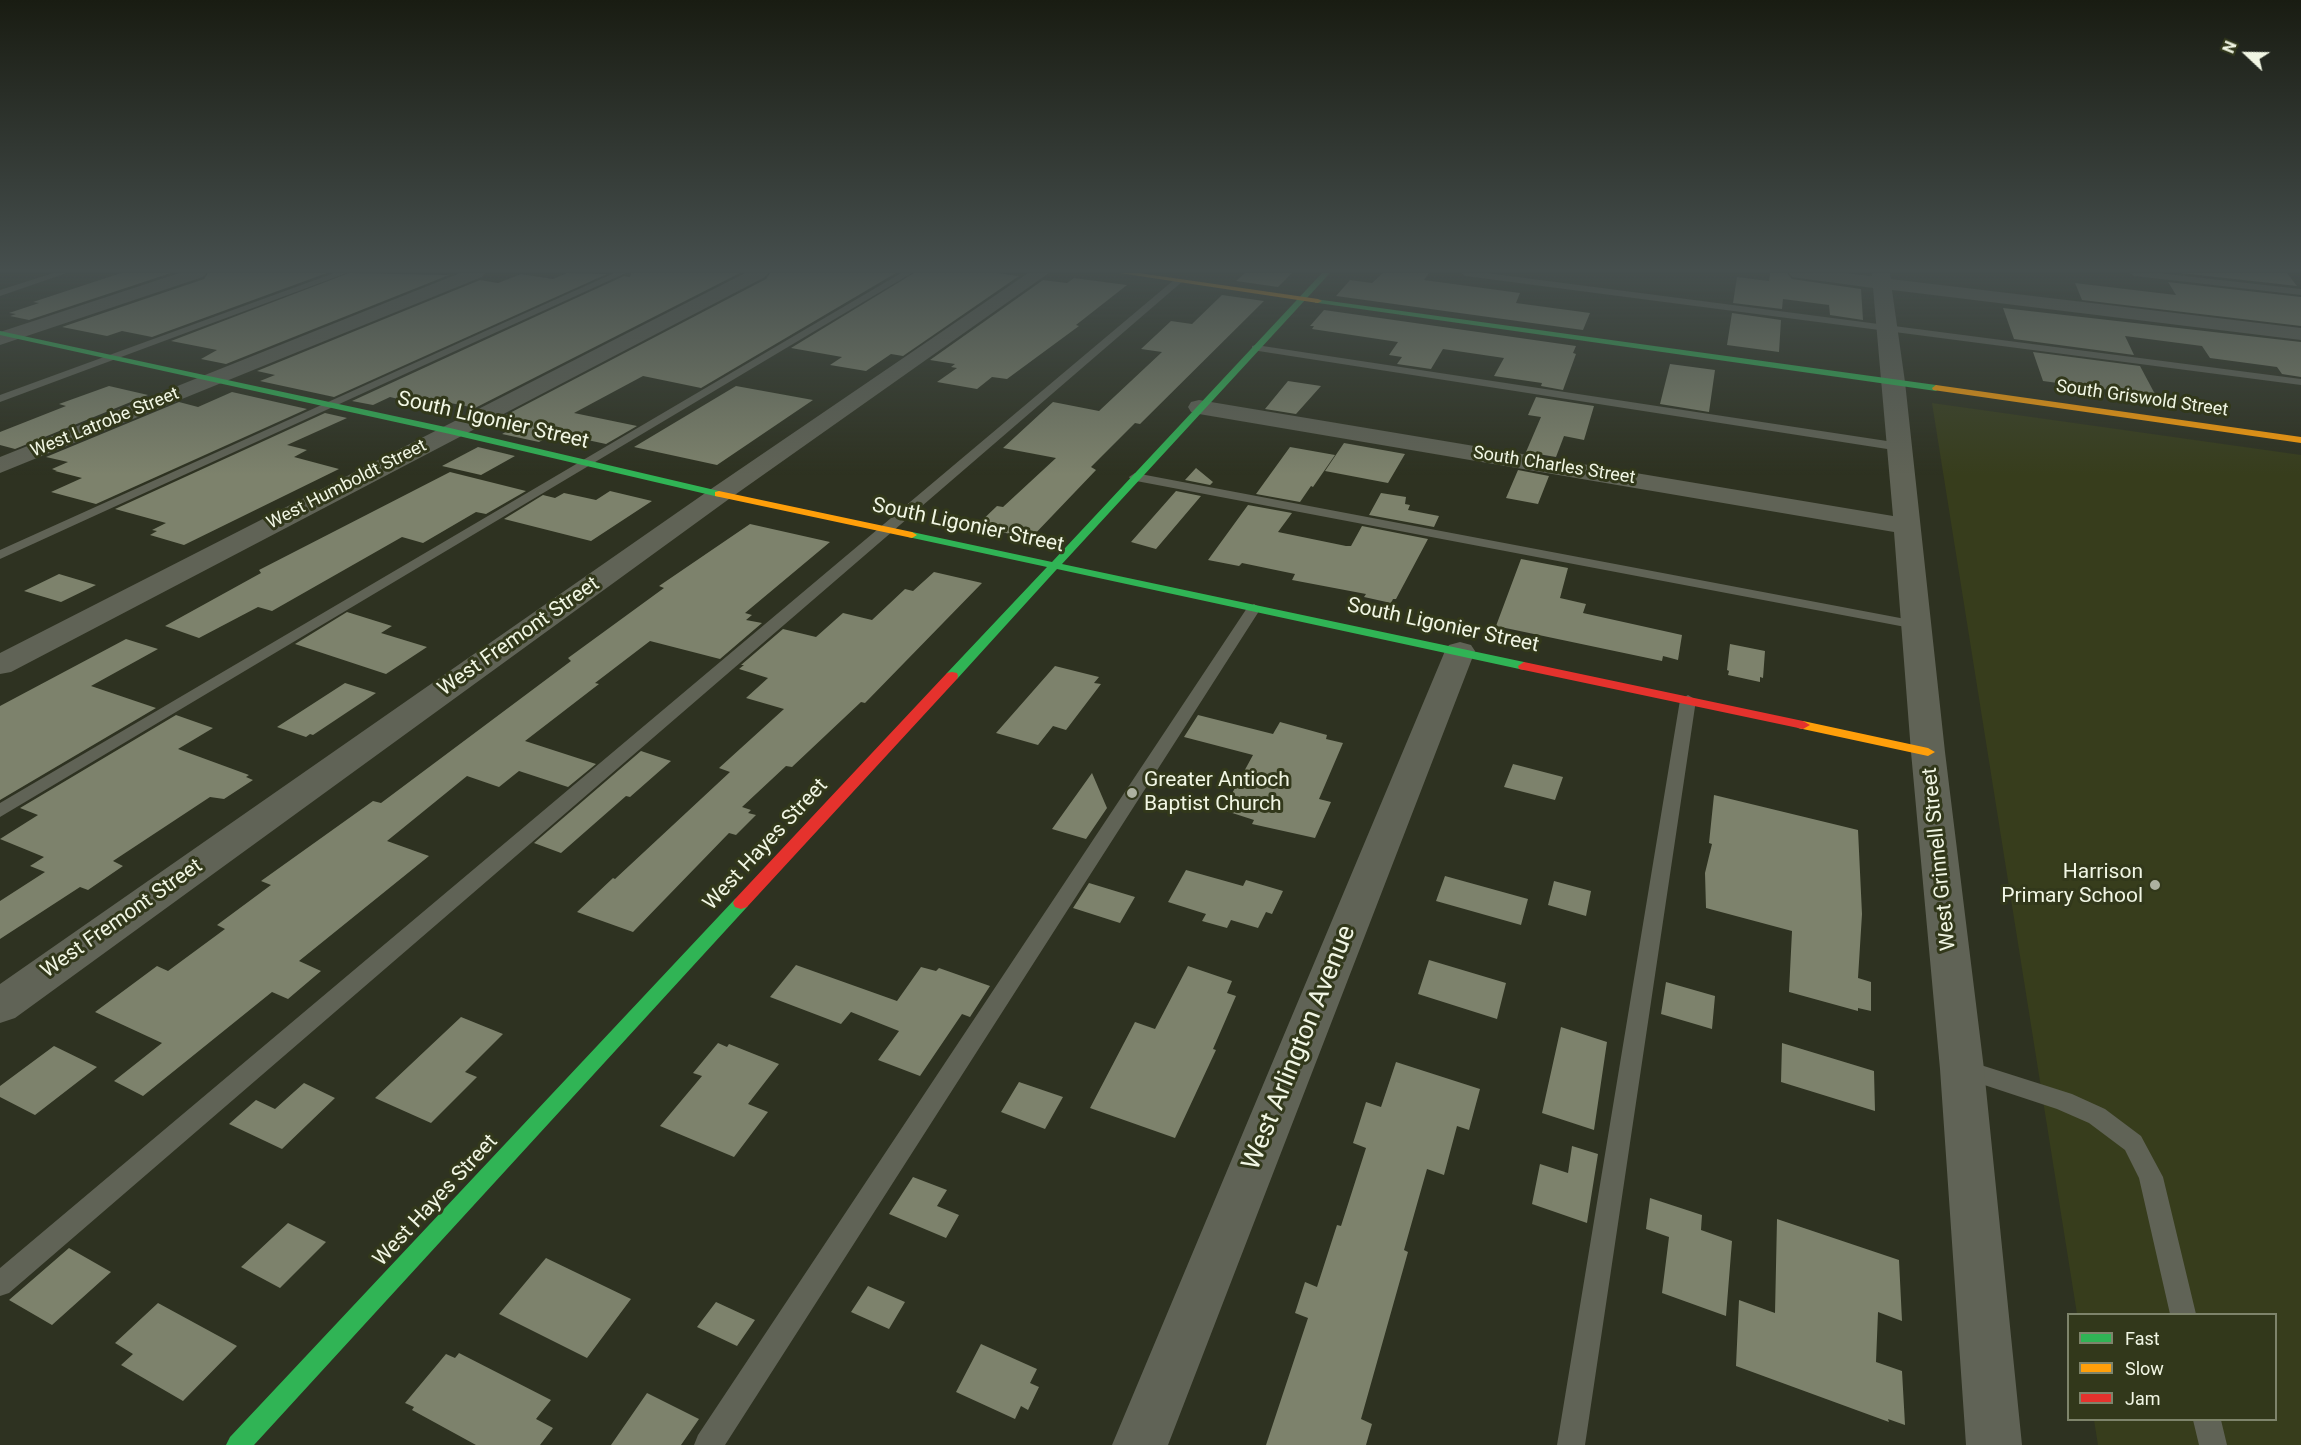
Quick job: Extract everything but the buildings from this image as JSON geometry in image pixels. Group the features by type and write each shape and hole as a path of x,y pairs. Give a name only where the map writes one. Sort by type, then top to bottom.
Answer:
{"street":[{"name":"South Ligonier Street","path":"26,340 450,431 886,530 1928,752"},
{"name":"West Latrobe Street","path":"0,466 310,340"},
{"name":"West Humboldt Street","path":"0,665 627,340"},
{"name":"West Fremont Street","path":"0,1006 720,494 942,340"},
{"name":"West Hayes Street","path":"238,1445 1263,340"},
{"name":"South Griswold Street","path":"1601,340 2301,440"},
{"name":"West Grinnell Street","path":"1889,340 1928,752 1962,1068 1994,1445"},
{"name":"South Charles Street","path":"1199,407 1907,526"},
{"name":"West Arlington Avenue","path":"1140,1445 1460,651"}],"lane":[{"path":"0,399 159,340"},
{"path":"0,555 473,340"},
{"path":"0,811 794,340"},
{"path":"0,1284 1108,340"},
{"path":"1983,340 2301,382"},
{"path":"1256,348 1900,447"},
{"path":"1136,477 1916,625"},
{"path":"708,1445 1254,608"},
{"path":"1572,1445 1688,700"},
{"path":"1962,1068 2064,1101 2097,1116 2133,1143 2151,1177 2183,1313"},
{"path":"2207,1421 2213,1445"}],"shaded area":[{"name":"Harrison Primary School","path":"1932,403 2301,455 2301,1445 2098,1445 2094,1421 2277,1421 2277,1313 2077,1313"}],"traffic: fast":[{"path":"34,340 450,431 719,494"},
{"path":"952,676 1263,340"},
{"path":"1598,340 1936,388"},
{"path":"912,535 1524,666"},
{"path":"238,1445 741,903"}],"traffic: slow":[{"path":"1936,388 2301,440"},
{"path":"719,494 912,535"},
{"path":"1803,725 1928,752"}],"traffic: jam":[{"path":"1524,666 1803,725"},
{"path":"741,903 952,676"}],"place":[{"name":"Greater Antioch Baptist Church","path":"1132,793"},
{"name":"Harrison Primary School","path":"2155,885"}]}
